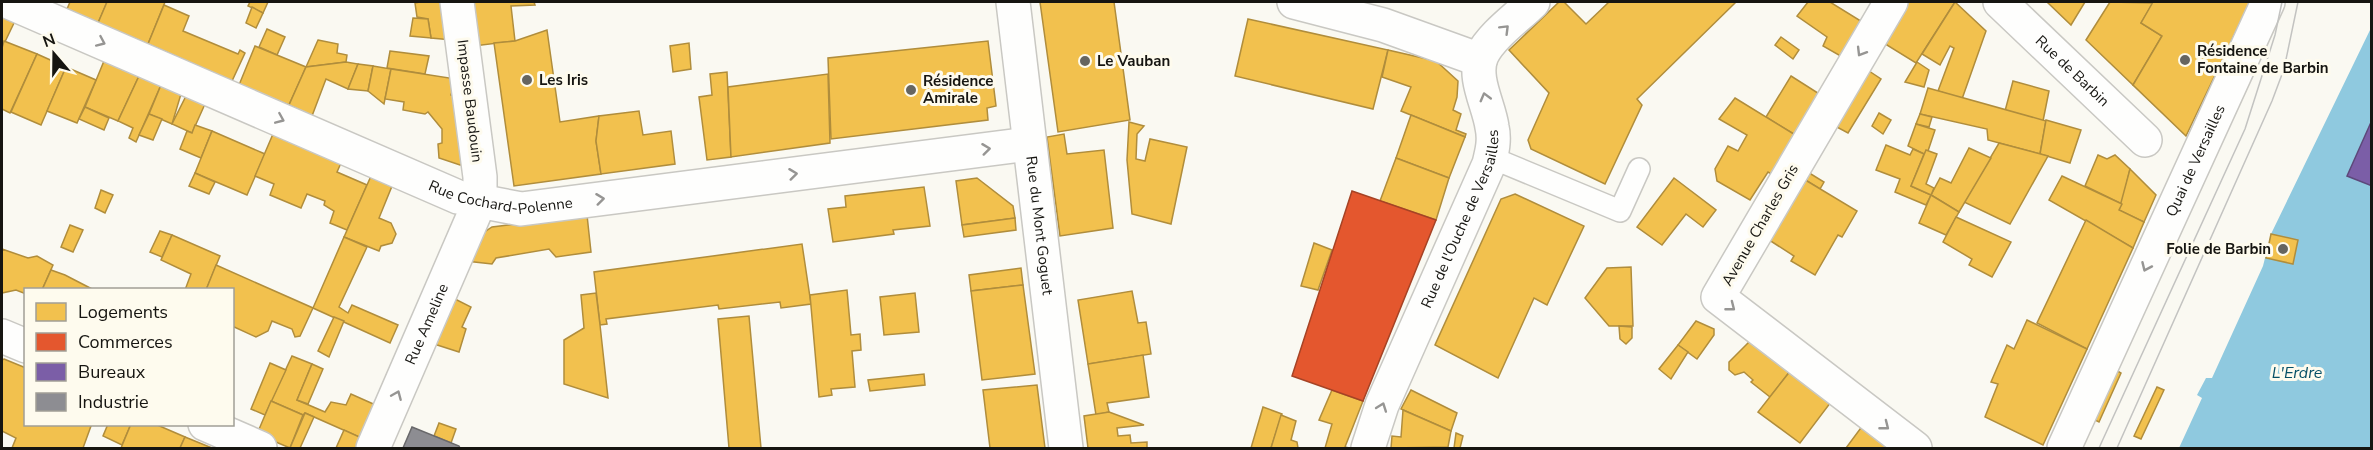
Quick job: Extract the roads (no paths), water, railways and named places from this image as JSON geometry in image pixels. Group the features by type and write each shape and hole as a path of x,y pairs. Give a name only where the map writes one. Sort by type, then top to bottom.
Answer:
{"street":[{"name":"Rue Cochard-Polenne","path":"9,2 458,196 521,209 1029,144"},
{"name":"Impasse Baudouin","path":"457,2 480,177 480,201"},
{"name":"Rue du Mont Goguet","path":"1013,2 1066,448"},
{"path":"1294,2 1373,22 1480,60 1488,47 1533,2"},
{"name":"Avenue Charles Gris","path":"1891,2 1718,297 1915,448"},
{"name":"Rue de Barbin","path":"2000,2 2145,140"},
{"name":"Quai de Versailles","path":"2064,448 2268,2"},
{"name":"Rue de l'Ouche de Versailles","path":"1368,448 1382,405 1491,157 1492,128 1479,77 1480,60"},
{"name":"Rue Ameline","path":"373,448 480,201"},
{"path":"2,336 24,345"},
{"path":"210,426 261,448"}],"lane":[{"path":"1491,157 1620,211 1639,169"}],"water":[{"name":"L'Erdre","path":"2371,28 2371,448 2179,448 2202,398 2197,395 2206,378 2212,378 2263,266 2271,234"}],"tram line":[{"path":"2099,448 2245,129 2275,35 2282,2"},
{"path":"2117,448 2272,101 2284,69 2298,2"}],"place":[{"name":"Résidence Fontaine de Barbin","path":"2185,60"},
{"name":"Le Vauban","path":"1085,61"},
{"name":"Les Iris","path":"527,80"},
{"name":"Résidence Amirale","path":"911,90"},
{"name":"Folie de Barbin","path":"2283,249"}]}
